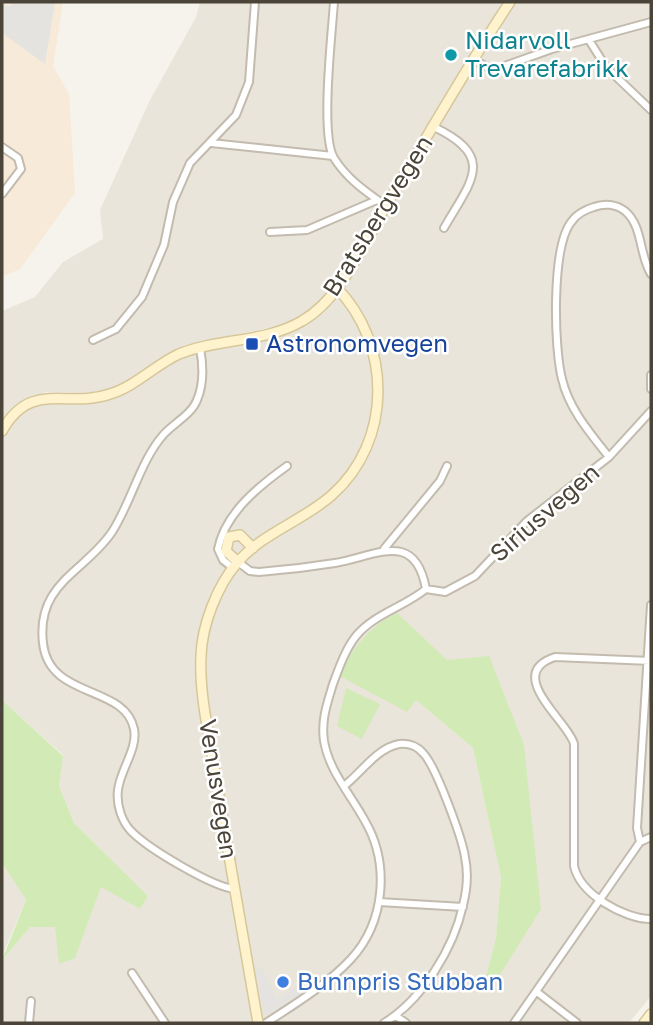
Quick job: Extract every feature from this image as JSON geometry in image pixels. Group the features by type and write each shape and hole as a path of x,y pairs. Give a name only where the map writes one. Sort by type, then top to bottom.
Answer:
{"street":[{"path":"93,340 116,329 142,297 164,245 179,184 190,163 236,115 249,82 255,2"},
{"path":"334,2 328,128 333,156 355,184 386,206"},
{"name":"Bratsbergvegen","path":"2,431 11,417 32,401 51,397 111,394 170,359 200,348 292,326 318,309 336,287 510,2"},
{"path":"474,60 489,68 499,68 552,49 651,22"},
{"path":"589,40 606,67 651,110"},
{"path":"434,127 463,145 475,164 474,175 444,228"},
{"path":"211,143 333,156"},
{"path":"2,147 18,158 21,169 2,194"},
{"path":"270,232 307,229 377,200"},
{"path":"608,457 573,409 562,380 556,348 555,308 562,246 571,221 599,205 611,205 626,212 638,232 641,253 651,274"},
{"name":"Venusvegen","path":"258,1023 234,889 204,695 201,656 222,584 236,565 253,548 332,495 349,477 370,441 379,409 378,375 369,338 354,308 336,287"},
{"path":"200,348 202,372 196,404 156,444 112,531 58,585 42,625 43,643 50,666 61,677 118,705 129,716 134,730 134,742 117,789 118,808 133,833 210,881 234,889"},
{"path":"651,375 651,388"},
{"name":"Siriusvegen","path":"426,589 445,592 475,576 527,521 608,457 651,411"},
{"path":"267,1023 325,982 352,958 366,937 379,902 381,876 377,848 365,821 334,769 324,742 322,716 337,673 357,635 376,619 410,602 426,589 423,574 414,558 400,552 384,550 339,563 290,570 250,571 223,560 218,549 229,521 260,486 287,466"},
{"path":"384,550 440,481 447,466"},
{"path":"236,565 226,551 229,537 240,535 253,548"},
{"path":"640,842 637,828 651,605"},
{"path":"648,661 555,657 542,666 536,681 541,701 572,736 574,866 579,881 599,898 632,916 651,919"},
{"path":"344,786 392,746 407,744 422,752 431,764 463,845 467,867 463,907 437,965 396,1016 384,1023"},
{"path":"514,1023 640,842 651,837"},
{"path":"379,902 463,907"},
{"path":"132,973 165,1023"},
{"path":"537,992 577,1023"},
{"path":"29,1023 31,1001"},
{"path":"644,1023 651,1014"},
{"path":"396,1016 406,1023"}],"shaded area":[{"path":"2,2 63,2 53,66 69,94 75,193 20,269 2,277"},
{"path":"12,2 55,2 45,64 2,33 2,5 11,6"},
{"path":"200,2 506,2 363,230 341,272 316,306 303,316 283,325 185,345 112,390 98,393 47,392 31,397 17,405 2,424 2,311 35,297 63,262 103,239 100,210 149,102 196,17"},
{"path":"515,2 651,2 651,996 629,1023 2,1023 2,960 30,927 56,927 59,964 75,957 101,886 140,909 148,896 74,823 59,786 63,755 2,700 3,436 21,413 41,401 94,400 189,354 260,342 314,319 324,309 408,181 434,133","holes":["416,700 524,745 496,981 483,986 496,938 501,877 473,748"]},
{"path":"2,863 26,900 2,956"},
{"path":"262,967 276,999 300,985 304,992 273,1013 264,1014 255,971"}],"green space":[{"path":"397,613 447,660 489,656 524,745 541,909 496,981 483,987 496,938 501,877 473,748 416,700 407,712 338,675 363,639"},
{"path":"346,688 380,704 362,739 337,726"},
{"path":"2,700 63,756 59,786 74,823 148,896 140,909 101,887 75,958 59,964 55,927 30,927 2,960 26,900 2,863"}],"place":[{"name":"Nidarvoll Trevarefabrikk","path":"451,55"},
{"name":"Astronomvegen","path":"252,344"},
{"name":"Bunnpris Stubban","path":"283,982"}]}
